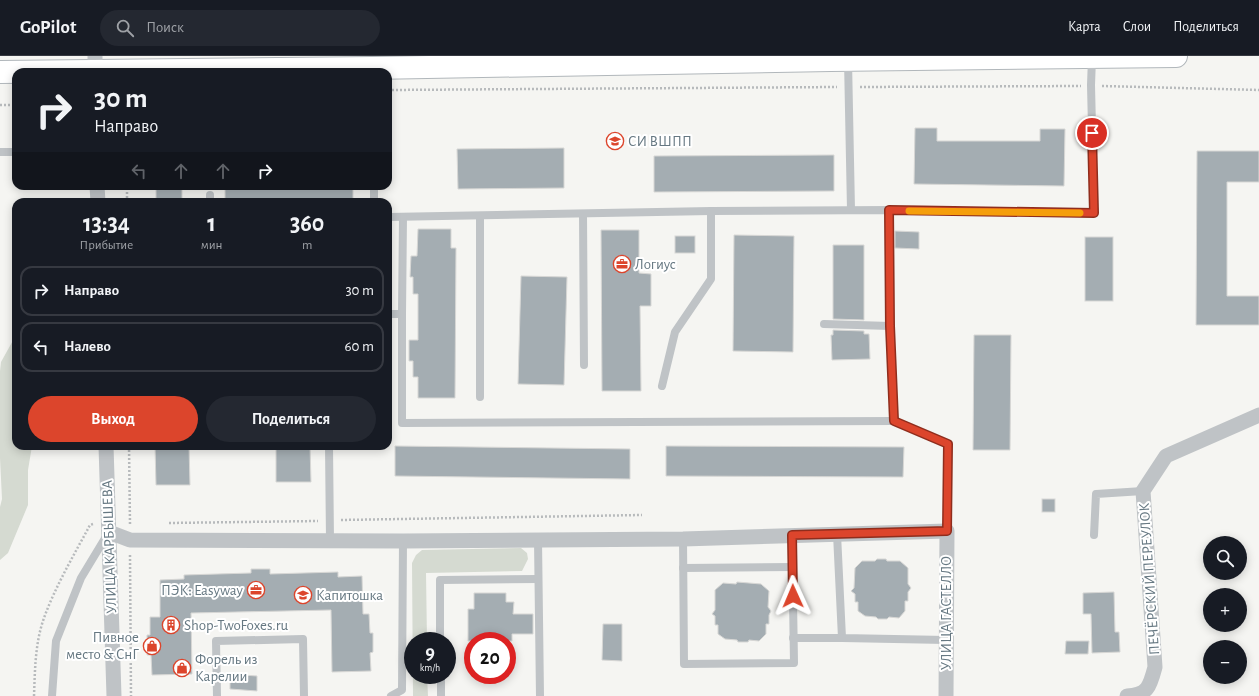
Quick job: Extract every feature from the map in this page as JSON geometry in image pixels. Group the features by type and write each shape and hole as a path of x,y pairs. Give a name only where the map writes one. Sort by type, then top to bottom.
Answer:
{"main road":[{"path":"392,70 837,58 1176,56"},
{"path":"63,68 95,66 234,68"},
{"path":"0,72 12,71"}],"street":[{"name":"ПЕЧЁРСКИЙ ПЕРЕУЛОК","path":"1126,696 1138,695 1151,684 1155,667 1143,491 1166,456 1259,415"},
{"name":"УЛИЦА КАРБЫШЕВА","path":"106,450 114,696"},
{"path":"109,532 130,540 403,541 683,539 947,531"},
{"name":"УЛИЦА ГАСТЕЛЛО","path":"946,696 947,531"}],"lane":[{"path":"392,217 851,210 1094,213 1091,85 1092,57"},
{"path":"837,58 849,87 851,210"},
{"path":"0,152 12,152"},
{"path":"889,210 890,326 894,421"},
{"path":"662,386 675,332 711,279 711,211"},
{"path":"583,214 584,365"},
{"path":"480,216 480,397"},
{"path":"403,217 402,423 894,421 948,444 947,531"},
{"path":"392,314 402,314"},
{"path":"824,324 890,326"},
{"path":"329,450 330,540"},
{"path":"1094,535 1096,494 1143,491"},
{"path":"52,696 56,641 81,578 109,532"},
{"path":"837,534 842,638"},
{"path":"683,539 684,664 794,663 792,535"},
{"path":"538,540 540,696"},
{"path":"391,696 402,690 403,541"},
{"path":"683,568 793,567"},
{"path":"440,632 440,580 538,579"},
{"path":"217,696 216,640 303,638 304,696"},
{"path":"793,638 946,640"},
{"path":"441,684 441,696"}],"path":[{"path":"392,90 1091,85 1259,90"},
{"path":"0,105 12,105"},
{"path":"129,450 131,696"}],"shaded area":[{"path":"12,342 12,450 31,450 28,470 28,505 8,553 0,560 0,507 2,499 0,458 1,362"},
{"path":"521,548 527,553 528,559 522,571 426,573 427,632 413,632 412,563 416,555 422,550"},
{"path":"413,684 427,684 428,696 413,696"}],"building":[{"path":"915,128 937,128 937,141 1040,141 1040,129 1065,129 1064,186 914,184"},
{"path":"564,148 564,188 458,189 457,149"},
{"path":"1197,151 1259,151 1259,182 1227,182 1227,296 1259,296 1259,325 1196,325"},
{"path":"834,155 834,191 654,192 654,156"},
{"path":"156,190 182,190 182,198 156,198"},
{"path":"225,190 353,190 353,198 225,198"},
{"path":"418,229 451,229 451,248 456,248 455,398 418,398 418,377 413,377 413,361 409,361 409,340 418,340 418,294 413,294 413,277 410,277 411,256 417,256"},
{"path":"601,230 639,230 639,273 651,274 651,306 640,306 641,391 602,391"},
{"path":"895,231 919,232 919,249 895,248"},
{"path":"734,235 794,236 793,352 733,351"},
{"path":"675,236 695,236 695,253 675,253"},
{"path":"1085,237 1113,237 1113,301 1085,301"},
{"path":"833,245 864,245 864,320 833,319"},
{"path":"521,276 567,277 564,385 518,384"},
{"path":"833,330 864,331 864,334 869,334 870,359 832,360 831,335 833,335"},
{"path":"974,335 1011,335 1010,450 973,450"},
{"path":"395,446 630,449 630,479 395,476"},
{"path":"666,446 904,447 903,477 666,476"},
{"path":"155,450 189,450 190,485 156,485"},
{"path":"276,450 310,450 311,482 276,482"},
{"path":"1042,499 1055,499 1055,512 1042,512"},
{"path":"877,559 900,561 908,568 908,584 911,588 908,592 908,601 905,601 905,611 899,618 889,617 887,619 878,619 876,617 865,616 858,611 858,602 855,602 855,594 851,591 854,588 855,568 862,561 875,561"},
{"name":"Shop-TwoFoxes.ru","path":"251,569 270,569 270,574 338,572 338,577 362,576 363,614 369,614 370,633 373,633 373,652 370,653 371,671 332,672 331,610 191,613 192,674 152,675 151,655 147,655 147,635 150,635 150,617 160,617 160,580 184,579 184,575 251,573"},
{"path":"737,582 761,584 769,591 768,607 771,611 769,615 769,624 766,624 766,634 759,641 749,640 748,642 738,642 737,640 725,639 718,634 718,625 715,625 715,616 712,614 715,610 715,590 723,583 736,584"},
{"path":"1114,592 1115,632 1119,632 1120,652 1092,653 1091,614 1083,614 1083,593"},
{"path":"474,593 506,593 506,602 514,602 513,614 533,614 533,634 516,634 516,632 468,632 468,609 474,609"},
{"path":"603,624 622,624 622,661 602,660"},
{"path":"1066,641 1089,641 1088,654 1065,654"},
{"path":"230,674 257,676 257,691 230,689"}],"slow traffic":[{"path":"909,211 1080,213"}],"place":[{"name":"СИ ВШПП","path":"615,141"},
{"name":"Логиус","path":"622,264"},
{"name":"ПЭК: Easyway","path":"256,590"},
{"name":"Капитошка","path":"303,595"},
{"name":"Shop-TwoFoxes.ru","path":"171,625"},
{"name":"Пивное место & СнГ","path":"152,646"},
{"name":"Форель из Карелии","path":"182,668"}],"route":[{"path":"793,596 792,535 947,531 948,444 894,421 890,326 889,210 1094,213 1092,133"}]}
